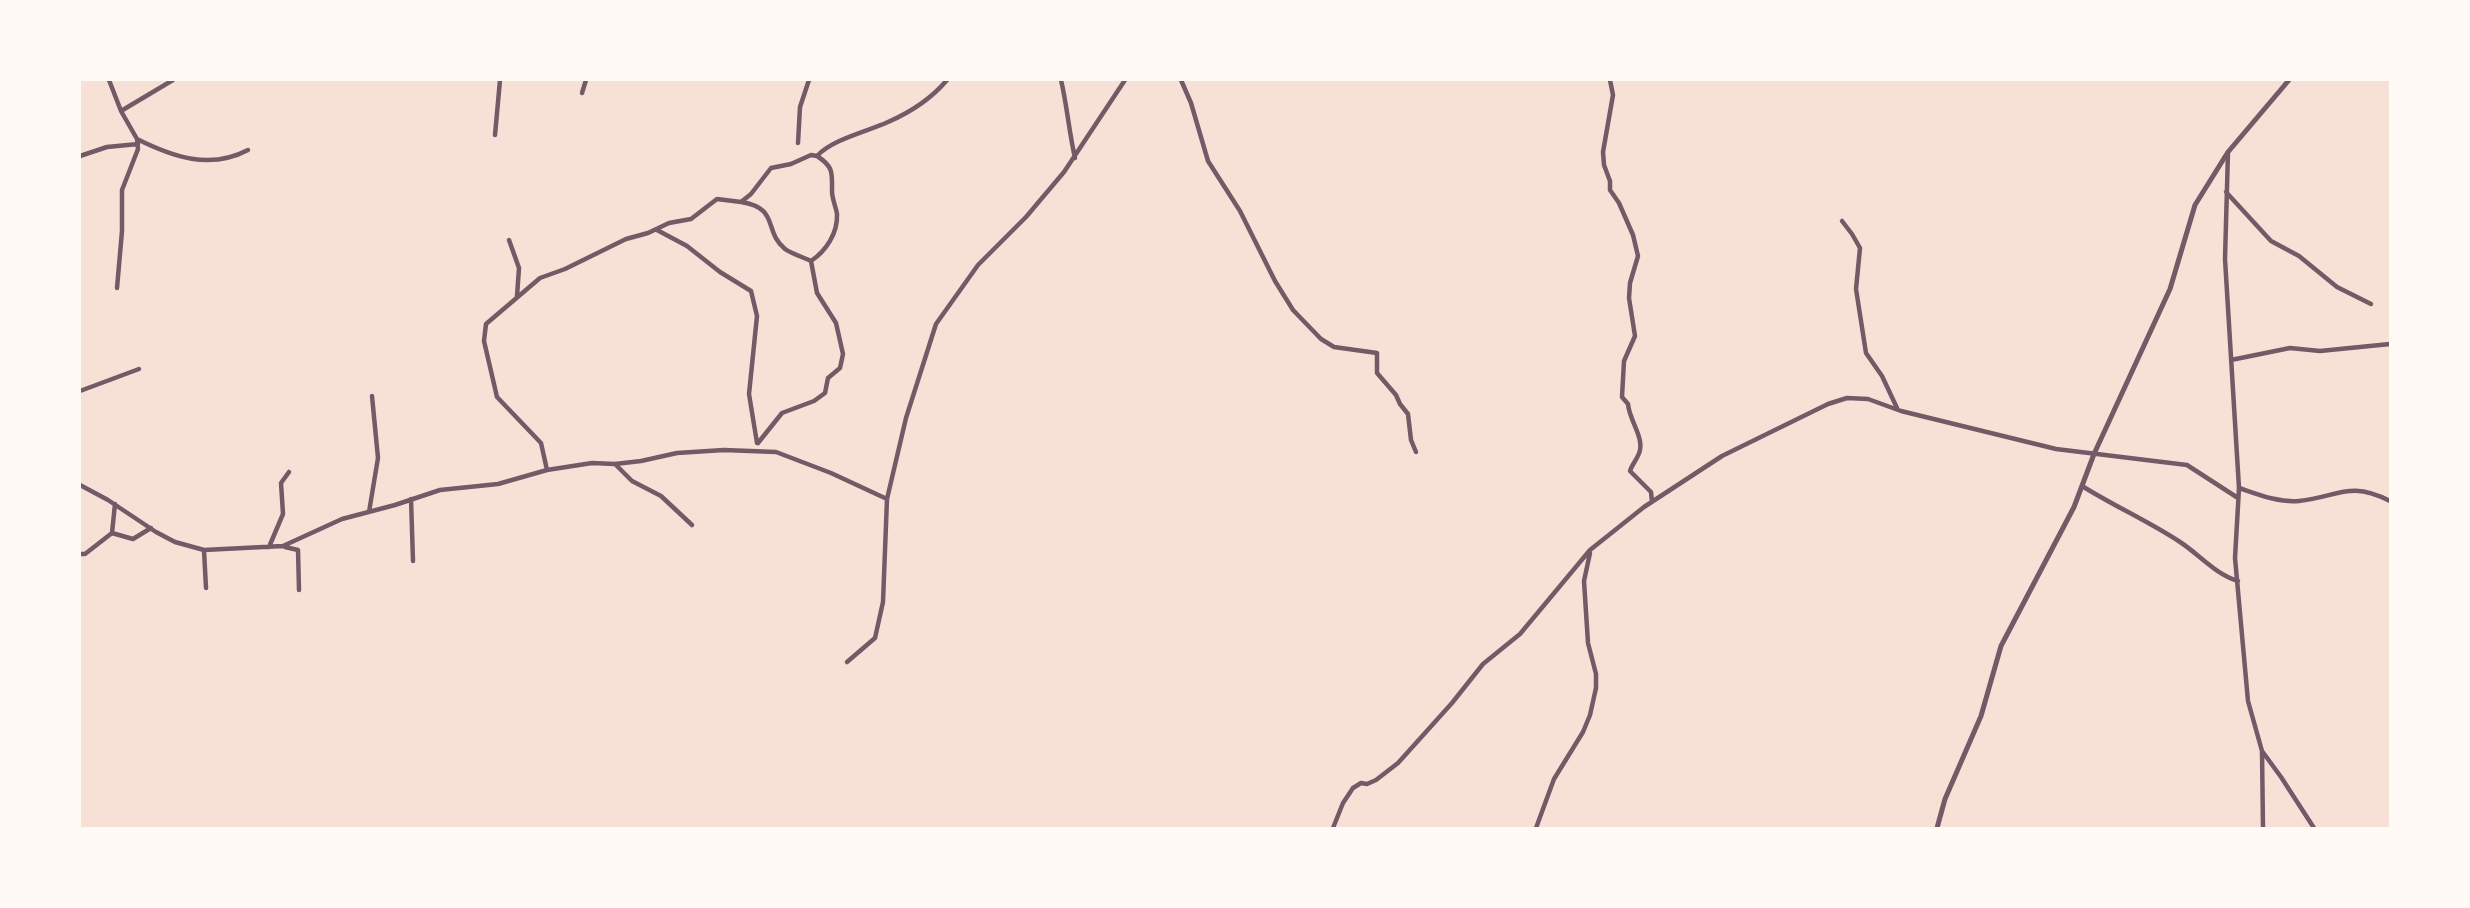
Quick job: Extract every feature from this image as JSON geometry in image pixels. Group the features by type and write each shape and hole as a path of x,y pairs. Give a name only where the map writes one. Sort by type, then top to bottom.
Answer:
{"street":[{"path":"108,80 121,111 138,141 134,164 122,190 122,231 117,288"},
{"path":"121,111 173,80"},
{"path":"495,135 500,80"},
{"path":"582,93 585,80"},
{"path":"798,143 801,106 809,80"},
{"path":"817,156 823,150 855,134 914,110 947,80"},
{"path":"1061,80 1075,158"},
{"path":"847,662 875,638 883,602 887,499 906,418 936,324 978,265 1038,204 1075,158 1125,80"},
{"path":"1181,80 1191,103 1208,161 1240,211 1275,281 1293,310 1321,339 1334,347 1377,353 1377,373 1396,395 1408,414 1411,440 1416,452"},
{"path":"1610,80 1613,95 1603,152 1604,165 1610,181 1610,190 1619,203 1633,235 1638,256 1630,283 1629,298 1635,336 1624,361 1622,397 1628,404 1628,412 1636,427 1641,446 1630,471 1651,492 1652,502"},
{"path":"1937,828 1946,799 1981,716 2001,646 2048,558 2170,290 2195,205 2228,152 2289,80"},
{"path":"80,156 107,147 138,141 175,156 193,160 229,158 248,150"},
{"path":"2228,152 2225,281 2239,488 2235,558 2248,701 2262,751 2263,828"},
{"path":"741,202 751,194 771,168 791,164 811,155 828,163 834,179 832,192 837,221 834,234 822,254 811,261"},
{"path":"2226,192 2271,241 2299,256 2337,287 2371,304"},
{"path":"547,470 541,443 497,397 483,341 486,324 517,296 540,278 565,269 626,239 657,230 669,223 691,219 717,199 751,204 765,211 785,249 811,261"},
{"path":"1842,221 1860,248 1856,289 1866,353 1882,376 1897,408"},
{"path":"657,230 687,246 720,272 751,291 757,316 749,394 760,451"},
{"path":"509,240 519,268 517,296"},
{"path":"758,443 782,413 814,401 825,393 828,378 840,368 843,354 836,324 817,293 811,261"},
{"path":"2231,360 2290,348 2320,351 2391,344"},
{"path":"80,384 80,391 139,369"},
{"path":"369,512 378,458 372,396"},
{"path":"1333,828 1343,803 1353,788 1361,783 1367,784 1376,780 1398,764 1483,664 1520,634 1590,550 1652,502 1722,456 1828,404 1847,398 1859,398 1901,411 2056,449 2187,465 2238,498"},
{"path":"283,546 342,519 440,490 498,484 547,470 592,463 615,464 677,453 776,452 831,473 887,499"},
{"path":"615,464 632,481 661,496 692,525"},
{"path":"269,547 283,514 280,483 289,472"},
{"path":"80,485 175,542 204,550 283,546 298,550 299,590"},
{"path":"2082,486 2173,537 2218,572 2238,581"},
{"path":"2239,488 2267,497 2298,501 2352,490 2376,494 2391,501"},
{"path":"411,499 413,561"},
{"path":"80,554 85,554 112,533 115,504"},
{"path":"112,533 134,538 150,528"},
{"path":"204,550 206,588"},
{"path":"1536,828 1554,779 1583,732 1590,715 1596,688 1596,674 1588,643 1584,580 1590,550"},
{"path":"2262,751 2314,828"}]}
